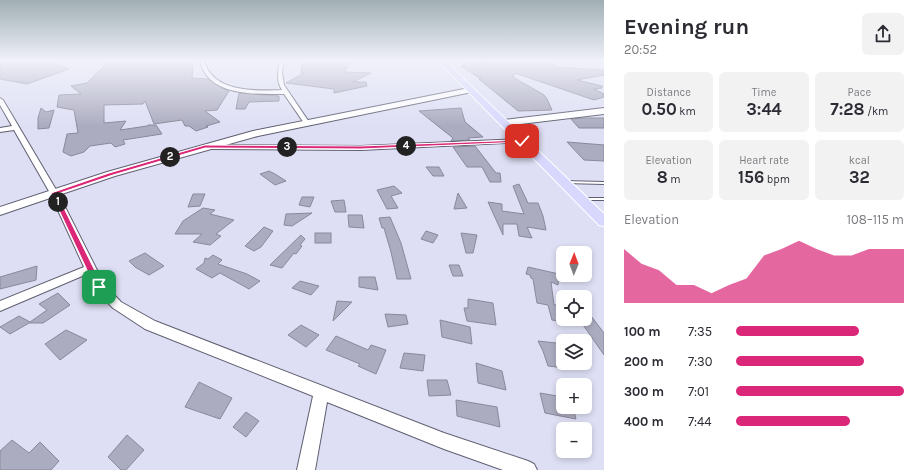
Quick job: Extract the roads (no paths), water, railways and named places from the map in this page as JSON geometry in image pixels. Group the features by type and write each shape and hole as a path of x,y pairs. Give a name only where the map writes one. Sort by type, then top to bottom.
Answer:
{"main road":[{"path":"461,82 604,222"}],"street":[{"path":"218,82 232,90 285,92"},
{"path":"280,82 285,92 306,122"},
{"path":"0,211 111,174 205,146 306,122 469,90"},
{"path":"0,100 54,193 99,287 116,306 150,325 444,441 528,470"},
{"path":"503,123 604,111"},
{"path":"0,130 15,128"},
{"path":"205,146 361,148 522,141"},
{"path":"0,306 90,269"},
{"path":"306,470 322,392"}],"lane":[{"path":"563,182 604,183"},
{"path":"581,199 604,199"}]}
